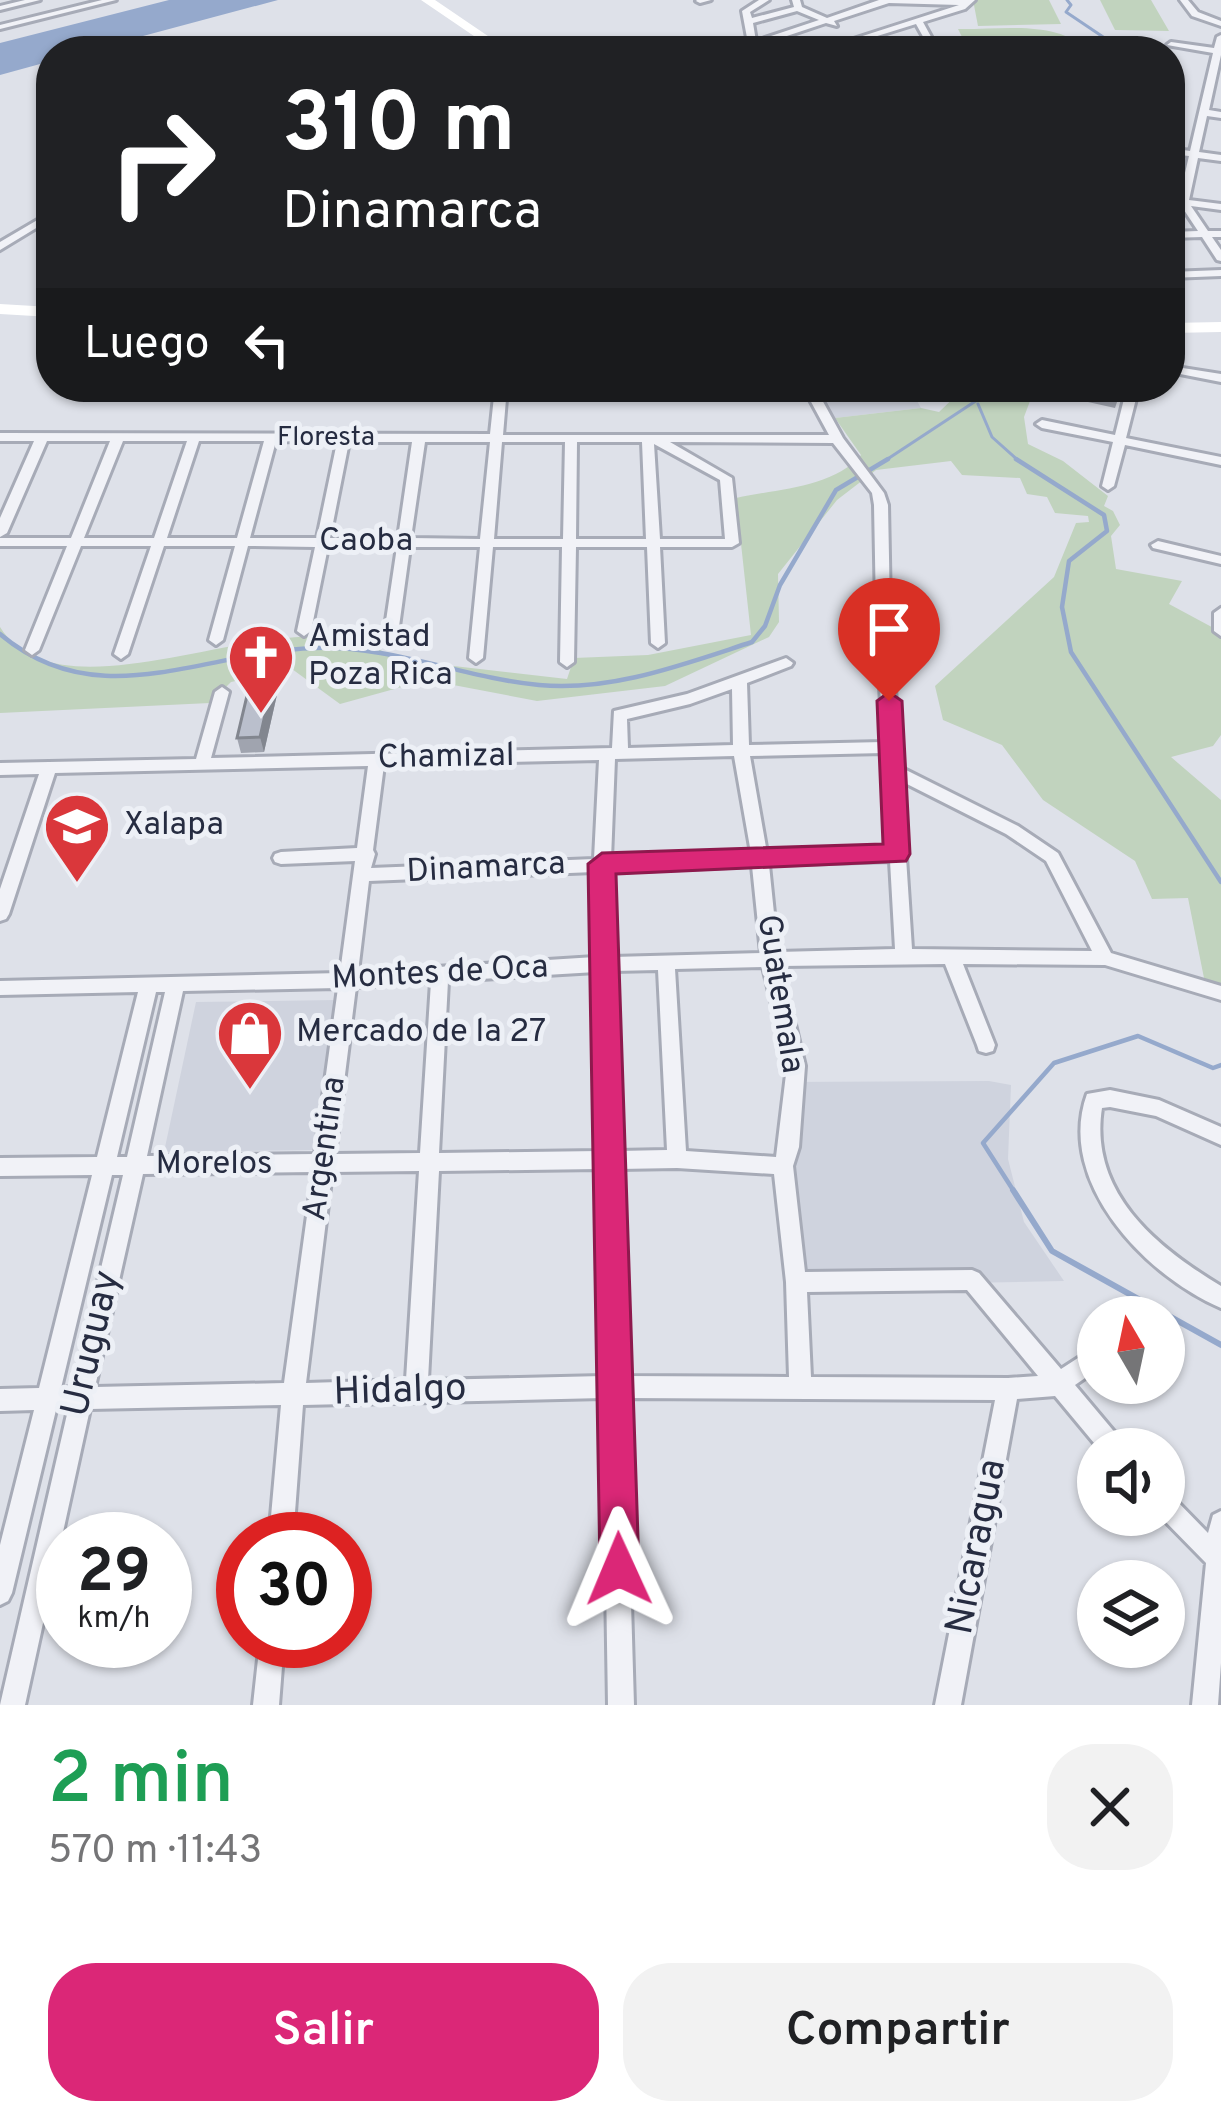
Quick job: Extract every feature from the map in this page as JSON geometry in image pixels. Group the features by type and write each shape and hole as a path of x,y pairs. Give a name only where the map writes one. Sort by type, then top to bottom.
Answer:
{"main road":[{"path":"427,0 482,36"},
{"path":"0,309 36,313"},
{"path":"0,319 36,316"},
{"path":"1185,328 1221,327"}],"street":[{"path":"0,8 36,0"},
{"path":"51,0 80,8"},
{"path":"0,27 112,0"},
{"path":"751,36 746,11 765,0"},
{"path":"789,36 886,0 967,4"},
{"path":"1184,0 1195,14 1221,24"},
{"path":"748,22 797,4 854,36"},
{"path":"967,4 974,20"},
{"path":"884,36 967,4"},
{"path":"919,20 927,36"},
{"path":"1185,176 1202,112 1215,87 1221,37"},
{"path":"1185,47 1219,51"},
{"path":"1202,112 1221,115"},
{"path":"1185,153 1221,158"},
{"path":"1185,202 1221,207"},
{"path":"1185,210 1221,258"},
{"path":"0,247 36,224"},
{"path":"1185,235 1221,234"},
{"path":"1185,274 1221,273"},
{"path":"1185,372 1221,378"},
{"path":"476,658 500,402"},
{"path":"817,402 881,505 904,956"},
{"path":"1108,486 1128,402"},
{"path":"1042,424 1221,461"},
{"name":"Floresta","path":"0,437 837,439"},
{"path":"0,537 42,437"},
{"path":"32,650 118,437"},
{"path":"122,654 194,437"},
{"path":"216,640 271,438"},
{"path":"304,631 344,438"},
{"path":"390,641 419,438"},
{"path":"567,662 571,438"},
{"path":"651,438 658,643"},
{"name":"Floresta","path":"651,438 725,478 732,543"},
{"name":"Caoba","path":"0,537 79,542 732,543"},
{"path":"1158,545 1221,560"},
{"path":"1221,613 1221,631"},
{"path":"621,1705 602,864 619,715 690,699 786,663"},
{"name":"Guatemala","path":"739,680 741,750 760,859 770,959 796,1066 783,1166"},
{"path":"202,764 222,692"},
{"name":"Chamizal","path":"0,769 892,747"},
{"name":"Argentina","path":"283,1512 293,1395 377,759"},
{"path":"0,914 49,767"},
{"path":"893,770 1012,830 1052,857 1105,958"},
{"name":"Dinamarca","path":"281,858 367,854"},
{"name":"Dinamarca","path":"362,875 897,854"},
{"name":"Montes de Oca","path":"0,988 349,980 606,964 904,956 1105,958 1221,993"},
{"path":"952,959 986,1045"},
{"path":"666,963 677,1159"},
{"path":"416,1391 440,974"},
{"name":"Uruguay","path":"0,1594 148,984"},
{"name":"Uruguay","path":"12,1705 176,984"},
{"path":"1221,1136 1148,1106 1111,1097 1094,1100 1087,1121 1088,1160 1102,1188 1139,1237 1221,1298"},
{"name":"Morelos","path":"0,1167 677,1159 783,1166"},
{"path":"783,1166 796,1282 800,1385"},
{"path":"796,1282 972,1280 1095,1428"},
{"name":"Hidalgo","path":"0,1400 616,1387 1008,1389 1056,1385 1077,1370"},
{"name":"Nicaragua","path":"948,1705 1008,1389"},
{"path":"1205,1705 1221,1523"},
{"path":"1185,1526 1218,1561"},
{"path":"266,1705 269,1668"}],"shaded area":[{"path":"825,402 918,402 921,408 835,418"},
{"name":"Mercado de la 27","path":"336,1000 316,1150 164,1152 196,1002"},
{"path":"989,1081 1011,1085 1008,1159 1024,1222 1064,1281 804,1286 784,1082"}],"green space":[{"path":"973,0 1049,0 1061,24 978,26"},
{"path":"1100,0 1151,0 1169,31 1115,30"},
{"path":"1009,28 1065,36 962,36 958,29"},
{"path":"949,402 1030,402 1024,417 1028,444 1063,461 1108,496 1104,506 1113,511 1120,525 1111,536 1116,569 1182,581 1169,604 1221,632 1221,735 1213,746 1171,757 1221,800 1221,987 1205,983 1188,898 1152,899 1135,861 1043,800 1002,745 943,720 935,686 1054,577 1076,523 1089,522 1088,516 1055,513 1047,497 1027,494 1020,478 962,475 951,461 876,470 837,500 778,574 779,622 769,637 665,686 537,701 427,680 340,704 292,669 231,682 210,703 0,713 0,627 33,656 78,666 131,664 305,637 354,640 393,659 567,679 574,658 648,655 751,635 736,498 803,486 849,466 861,455 835,418 921,408 939,412"}],"water":[{"path":"169,0 278,0 143,36 36,36 36,65 0,75 0,43"}],"building":[{"path":"255,662 277,662 260,737 237,738"}],"waterway":[{"path":"1067,0 1071,5 1066,12 1102,36"},
{"path":"883,462 974,402"},
{"path":"978,404 992,437 1018,460"},
{"path":"883,462 888,459"},
{"path":"1018,460 1104,515 1107,531 1069,561 1062,607 1071,652 1221,882"},
{"path":"0,634 37,659 75,672 113,676 152,674 272,652 343,648 539,685 620,680 752,642 765,626 780,585 836,490 883,462"},
{"path":"1015,1193 983,1143 1054,1063 1138,1036 1213,1068 1221,1065"},
{"path":"1013,1190 1052,1251 1221,1345"}],"place":[{"name":"Amistad Poza Rica","path":"261,716"},
{"name":"Xalapa","path":"77,885"},
{"name":"Mercado de la 27","path":"250,1092"}],"route":[{"path":"619,1569 602,864 897,854 889,701"}]}
